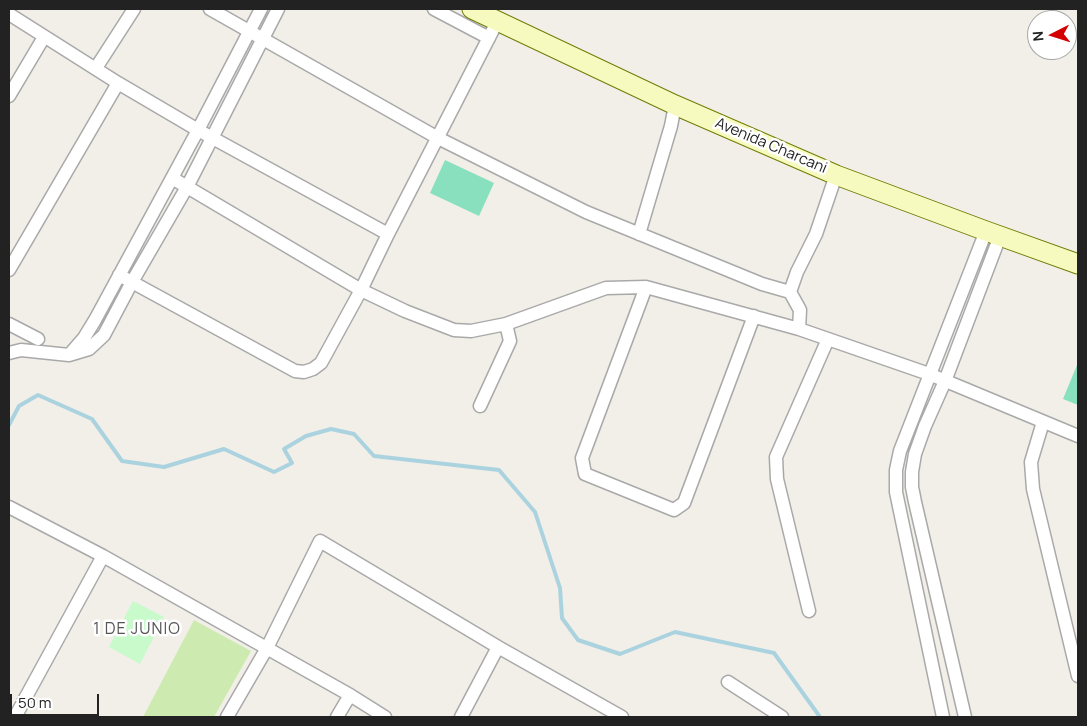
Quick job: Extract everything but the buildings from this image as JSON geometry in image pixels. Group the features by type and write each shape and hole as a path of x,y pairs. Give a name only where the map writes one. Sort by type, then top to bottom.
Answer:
{"main road":[{"name":"Avenida Charcani","path":"472,9 493,30 675,105 836,175 1078,264"}],"street":[{"path":"96,68 134,9"},
{"path":"210,9 438,138 586,212 762,284 790,292 800,310 799,329"},
{"path":"69,355 84,338 95,320 198,130 260,9"},
{"path":"9,353 21,350 69,355 89,349 104,335 132,282 187,187 278,9"},
{"path":"119,275 295,371 304,372 313,369 321,363 361,290 493,30 434,9"},
{"path":"9,14 118,83 198,130 388,234"},
{"path":"9,96 44,37"},
{"path":"9,270 118,83"},
{"path":"639,234 671,126 675,105"},
{"path":"790,292 797,272 816,234 836,175"},
{"path":"172,178 361,290 405,311 454,330 471,331 506,324 606,288 646,287 799,329 929,374 1078,436"},
{"path":"943,717 896,492 896,470 900,451 929,374 993,234"},
{"path":"965,717 912,487 915,454 945,381 993,234"},
{"path":"646,287 582,458 585,474 674,510 684,503 754,316"},
{"path":"9,324 38,339"},
{"path":"480,406 510,340 506,324"},
{"path":"809,611 777,479 776,457 828,340"},
{"path":"1043,422 1030,462 1033,489 1078,676"},
{"path":"9,507 103,556 385,717"},
{"path":"228,717 267,648 320,541 498,647 622,717"},
{"path":"15,715 103,556"},
{"path":"461,717 498,647"},
{"path":"728,682 782,717"},
{"path":"337,717 350,696"}],"green space":[{"path":"445,160 494,183 479,216 430,193"},
{"path":"1078,366 1078,405 1063,399"},
{"path":"133,601 164,617 140,664 109,647"},
{"path":"194,620 251,651 214,717 143,717"}],"waterway":[{"path":"9,425 19,406 38,395 92,419 122,461 164,467 224,449 274,472 292,463 284,449 306,436 331,429 354,434 374,456 499,470 535,512 560,588 562,618 578,640 620,654 675,632 774,653 820,717"}],"district":[{"name":"1 DE JUNIO","path":"137,630"}]}
